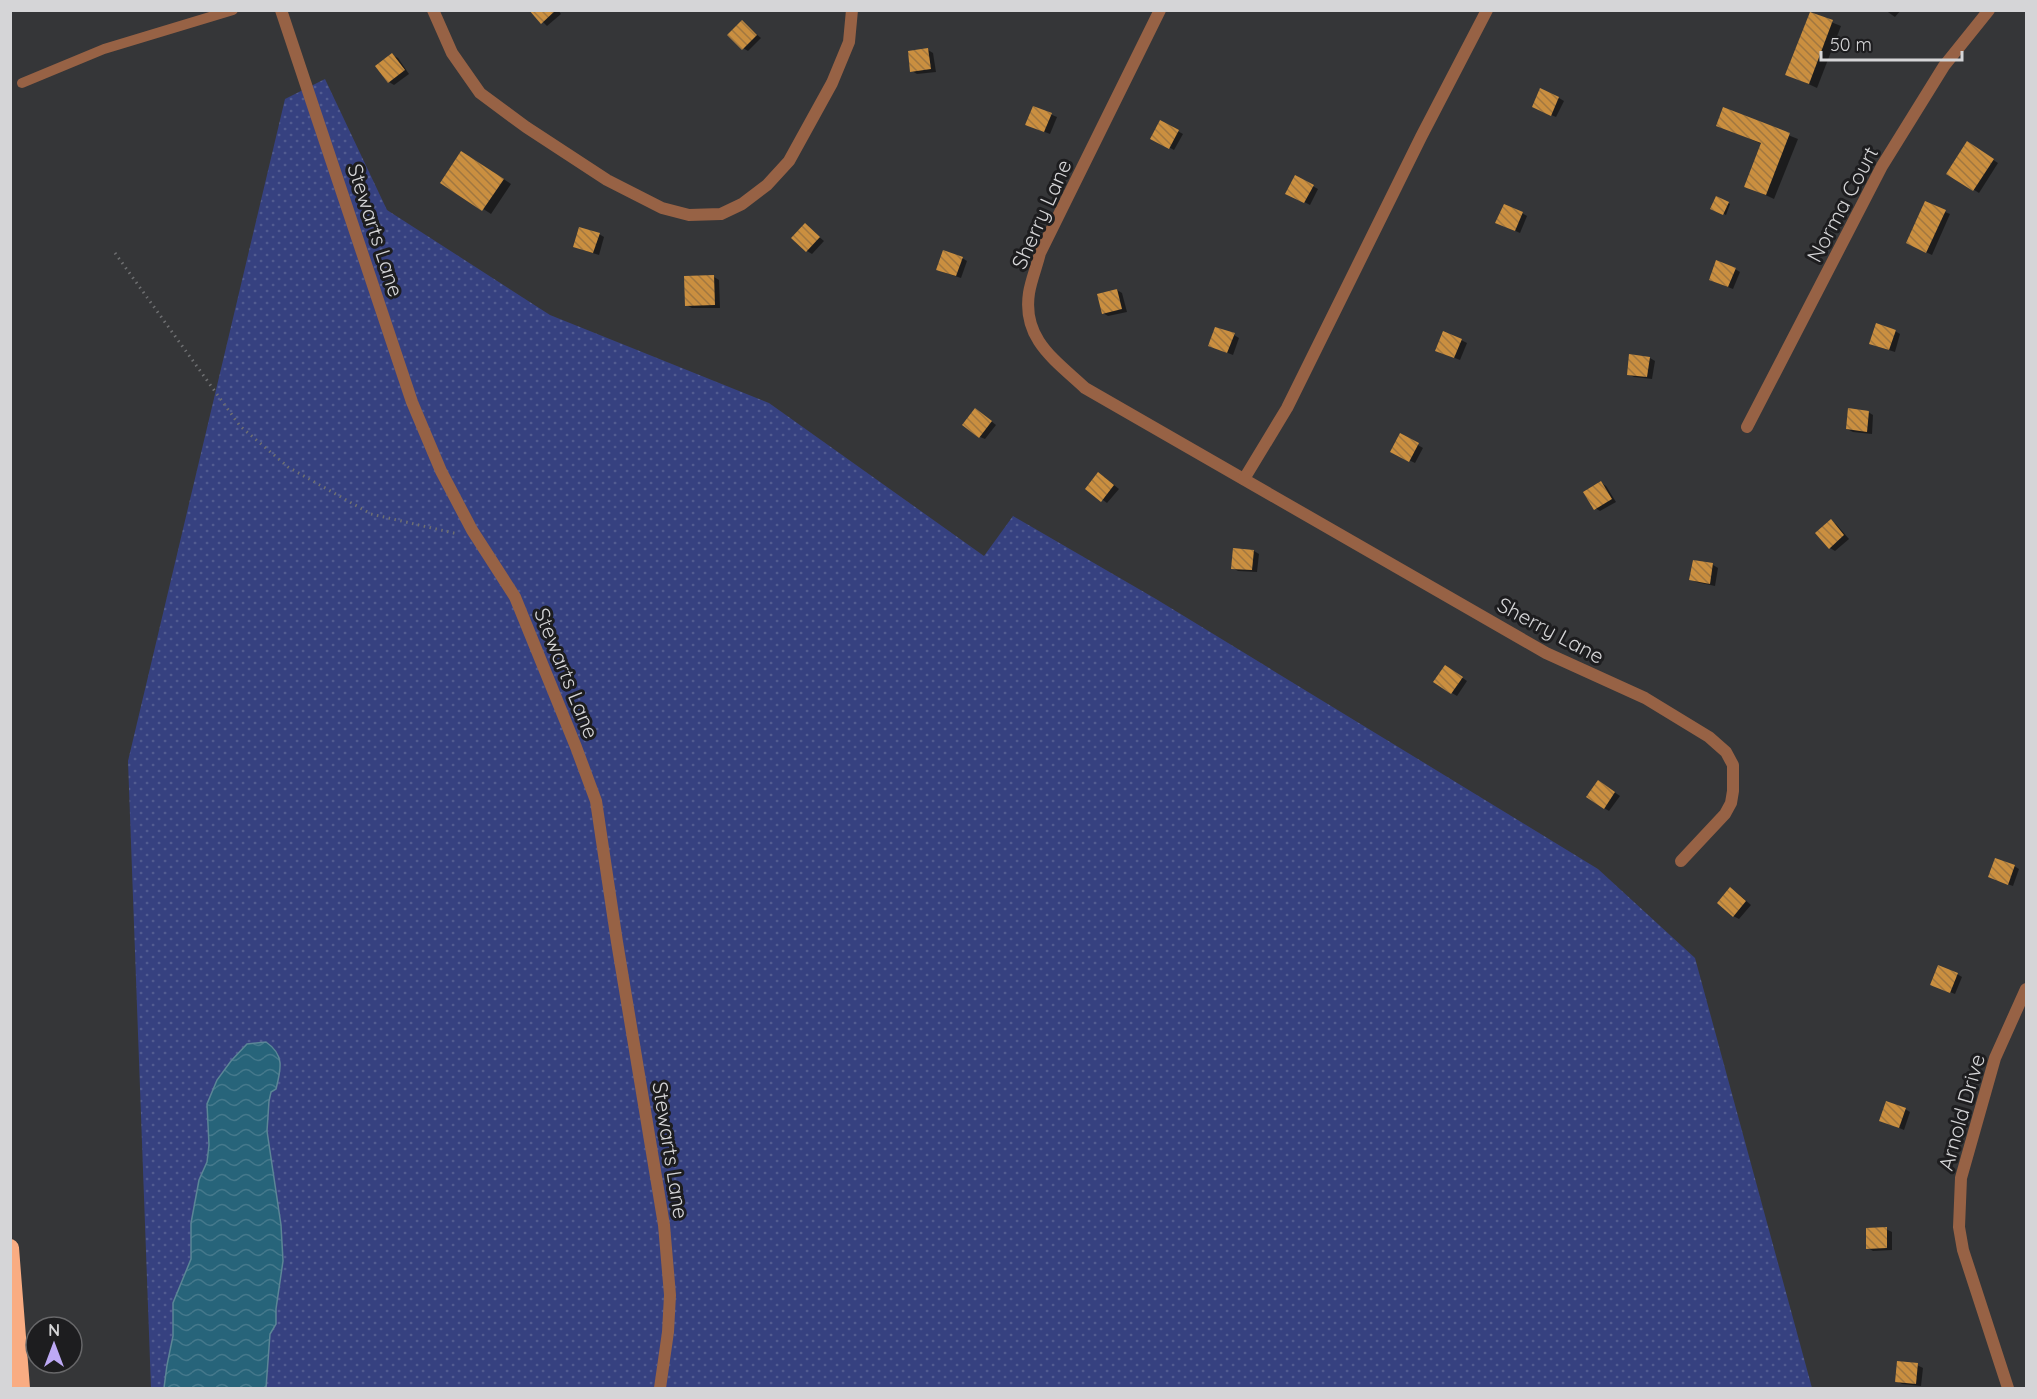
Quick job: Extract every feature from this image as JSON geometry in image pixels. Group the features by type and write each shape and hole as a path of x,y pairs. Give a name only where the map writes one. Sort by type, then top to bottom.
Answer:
{"highway":[{"path":"10,1248 21,1389"}],"street":[{"name":"Stewarts Lane","path":"281,10 412,402 441,471 478,539 515,597 596,801 616,942 664,1226 670,1295 668,1332 660,1389"},
{"path":"433,10 452,53 480,93 526,127 608,180 662,208 689,215 722,214 742,204 767,184 789,160 832,83 849,42 852,10"},
{"name":"Sherry Lane","path":"1160,10 1040,253 1029,292 1028,309 1031,330 1044,350 1085,388 1546,653 1645,698 1709,736 1726,752 1732,765 1731,803 1725,814 1681,861"},
{"path":"1244,479 1287,408 1420,137 1487,10"},
{"name":"Norma Court","path":"1747,427 1882,166 1944,66 1989,10"},
{"name":"Arnold Drive","path":"2008,1389 1963,1250 1959,1227 1961,1178 1995,1058 2026,989"}],"lane":[{"path":"22,83 105,49 233,10"}],"path":[{"path":"114,253 240,426 288,467 371,514 478,539"}],"shaded area":[{"path":"325,79 387,210 550,315 769,403 984,556 1013,516 1156,599 1598,869 1695,958 1812,1388 151,1388 128,761 285,99"}],"water":[{"path":"266,1042 276,1052 280,1063 276,1089 271,1092 269,1101 267,1131 281,1225 283,1261 276,1324 270,1334 266,1388 164,1388 173,1336 173,1303 191,1259 191,1223 199,1180 207,1162 209,1145 207,1104 217,1080 247,1044"}],"building":[{"path":"529,10 556,10 541,24"},
{"path":"1810,12 1833,20 1809,84 1785,75"},
{"path":"742,20 757,35 742,50 727,35"},
{"path":"928,48 931,69 910,72 908,51"},
{"path":"392,53 405,70 388,83 375,66"},
{"path":"1540,88 1559,97 1551,116 1532,107"},
{"path":"1033,106 1052,113 1044,132 1025,125"},
{"path":"1723,107 1790,133 1766,195 1744,187 1761,143 1716,126"},
{"path":"1160,120 1179,130 1169,149 1150,139"},
{"path":"1967,141 1994,159 1973,191 1946,174"},
{"path":"461,151 504,179 482,211 440,183"},
{"path":"1295,175 1314,185 1304,203 1285,194"},
{"path":"1716,196 1729,202 1723,215 1710,209"},
{"path":"1925,201 1946,210 1926,253 1906,243"},
{"path":"1504,204 1523,212 1515,231 1495,223"},
{"path":"805,223 820,237 806,252 791,238"},
{"path":"579,227 600,233 593,253 573,247"},
{"path":"943,250 963,257 956,276 936,270"},
{"path":"1716,260 1736,268 1728,287 1709,280"},
{"path":"714,275 715,305 685,306 684,276"},
{"path":"1117,289 1122,309 1102,314 1097,294"},
{"path":"1876,323 1896,330 1889,350 1869,344"},
{"path":"1215,327 1235,333 1227,353 1208,346"},
{"path":"1443,331 1462,339 1454,358 1435,351"},
{"path":"1629,354 1650,357 1647,377 1627,375"},
{"path":"975,408 992,421 979,438 962,425"},
{"path":"1848,408 1869,411 1867,432 1846,429"},
{"path":"1400,433 1419,443 1409,462 1390,452"},
{"path":"1098,472 1114,485 1101,502 1085,489"},
{"path":"1601,481 1612,499 1594,510 1583,492"},
{"path":"1831,519 1844,535 1829,549 1815,533"},
{"path":"1233,548 1254,550 1252,570 1231,569"},
{"path":"1693,560 1713,563 1710,584 1689,580"},
{"path":"1445,665 1463,677 1451,694 1433,682"},
{"path":"1598,780 1615,792 1604,809 1586,797"},
{"path":"1995,858 2015,865 2008,885 1988,877"},
{"path":"1730,887 1746,901 1733,917 1717,903"},
{"path":"1938,965 1958,973 1950,993 1930,985"},
{"path":"1886,1101 1906,1108 1899,1128 1879,1121"},
{"path":"1887,1227 1887,1248 1866,1249 1866,1228"},
{"path":"1897,1361 1918,1363 1916,1384 1895,1382"}]}
